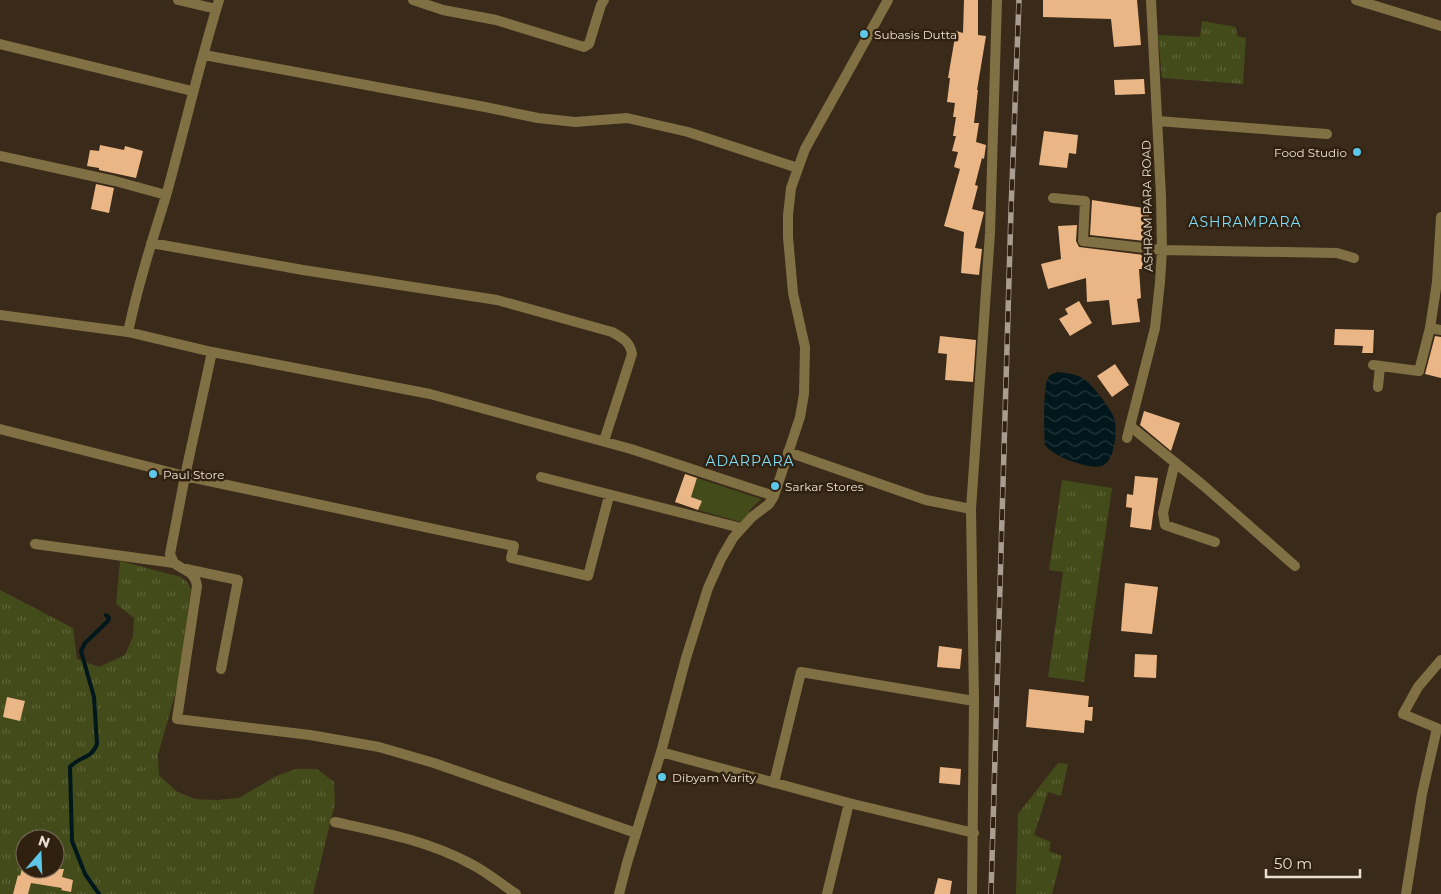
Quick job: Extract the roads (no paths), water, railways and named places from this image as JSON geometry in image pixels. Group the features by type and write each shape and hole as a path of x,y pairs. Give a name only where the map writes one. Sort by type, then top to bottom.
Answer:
{"street":[{"path":"128,332 135,296 166,195 192,91 217,5 178,0"},
{"path":"413,0 443,10 496,20 584,47 589,44 604,0"},
{"path":"619,894 661,752 686,658 708,588 726,549 741,528 756,513 769,504 774,496 800,417 806,372 805,347 793,293 788,237 791,188 805,149 888,0"},
{"path":"972,894 974,701 971,509 990,233 997,0"},
{"name":"ASHRAM PARA ROAD","path":"1127,438 1155,328 1162,250 1151,0"},
{"path":"1356,0 1441,26"},
{"path":"0,44 192,91"},
{"path":"204,55 538,118 575,122 627,118 688,132 798,168"},
{"path":"1157,121 1327,134"},
{"path":"0,156 115,181 166,195"},
{"path":"1053,198 1085,201 1083,241 1162,250 1337,253 1354,258"},
{"path":"1378,387 1376,365 1420,371 1438,282 1441,217"},
{"path":"151,243 303,270 497,300 612,332 625,339 631,346 632,354 604,442"},
{"path":"0,315 128,332 212,352 430,394 631,449 774,496"},
{"path":"1430,328 1441,330"},
{"path":"212,352 170,554 177,565 194,576 197,588 177,719 310,735 379,747 434,763 636,833"},
{"path":"1130,426 1175,462 1295,566"},
{"path":"0,429 185,476 514,546 511,558 588,576 610,496"},
{"path":"788,452 926,500 971,509"},
{"path":"1175,462 1163,513 1165,525 1215,542"},
{"path":"541,477 741,528"},
{"path":"35,544 177,565 238,580 221,669"},
{"path":"1406,894 1422,794 1437,728 1403,714 1418,687 1441,660"},
{"path":"774,783 801,672 974,701"},
{"path":"661,752 849,803 974,833"},
{"path":"827,894 849,803"},
{"path":"335,822 387,834 449,853 472,864 516,894"}],"water":[{"path":"1058,372 1075,375 1084,379 1096,391 1114,418 1115,443 1111,457 1104,465 1093,467 1074,462 1054,453 1045,445 1044,410 1046,382 1050,376"}],"waterway":[{"path":"99,894 85,874 72,841 70,767 92,753 97,744 94,697 81,651 85,643 108,621 109,618 106,615"}],"railway":[{"path":"991,894 1019,0"}],"place":[{"name":"Subasis Dutta","path":"864,34"},
{"name":"Food Studio","path":"1357,152"},
{"name":"Paul Store","path":"153,474"},
{"name":"Sarkar Stores","path":"775,486"},
{"name":"Dibyam Varity","path":"662,777"}],"district":[{"name":"ASHRAMPARA","path":"1245,222"},
{"name":"ADARPARA","path":"750,461"}]}
